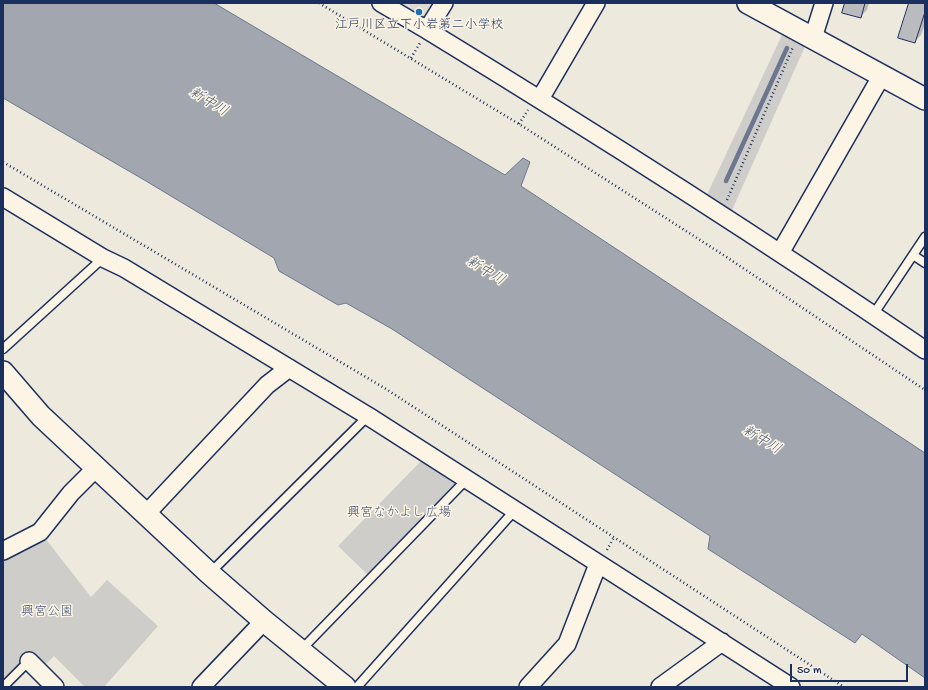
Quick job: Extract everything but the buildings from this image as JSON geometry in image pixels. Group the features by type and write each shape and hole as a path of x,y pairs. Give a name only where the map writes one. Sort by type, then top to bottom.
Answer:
{"street":[{"path":"381,3 424,36 535,104 721,214 925,350"},
{"path":"424,36 444,3"},
{"path":"535,104 596,3"},
{"path":"748,3 925,99"},
{"path":"806,35 824,3"},
{"path":"780,253 882,75"},
{"path":"3,197 103,258 124,268 368,416 791,687"},
{"path":"146,514 268,385 289,368"},
{"path":"3,372 41,416 210,574 264,621 345,687"},
{"path":"3,551 40,532 70,493 96,468"},
{"path":"528,687 567,644 598,564"},
{"path":"201,687 264,621"},
{"path":"660,687 722,642"},
{"path":"29,661 55,687"}],"lane":[{"path":"873,314 925,237"},
{"path":"913,255 925,263"},
{"path":"3,349 103,258"},
{"path":"210,574 368,416"},
{"path":"301,650 466,480"},
{"path":"357,687 515,510"},
{"path":"3,687 29,661"}],"path":[{"path":"319,3 519,124 725,256 925,390"},
{"path":"721,214 806,35"},
{"path":"411,58 424,36"},
{"path":"519,124 535,104"},
{"path":"3,162 386,389 844,687"}],"shaded area":[{"name":"江戸川区立下小岩第二小学校","path":"390,3 439,3 428,21"}],"green space":[{"path":"783,33 806,44 729,217 704,201"},
{"name":"興宮なかよし広場","path":"425,457 461,481 369,576 338,546"},
{"name":"興宮公園","path":"41,533 91,597 107,580 158,626 104,687 85,687 54,656 42,668 31,657 3,682 3,554"}],"water":[{"name":"新中川","path":"3,3 214,3 505,175 523,158 530,162 521,186 925,453 925,678 862,634 855,643 708,549 710,536 392,329 346,303 338,305 279,271 274,258 146,181 3,98"}],"waterway":[{"path":"726,181 787,48"}],"place":[{"name":"江戸川区立下小岩第二小学校","path":"419,12"}]}
